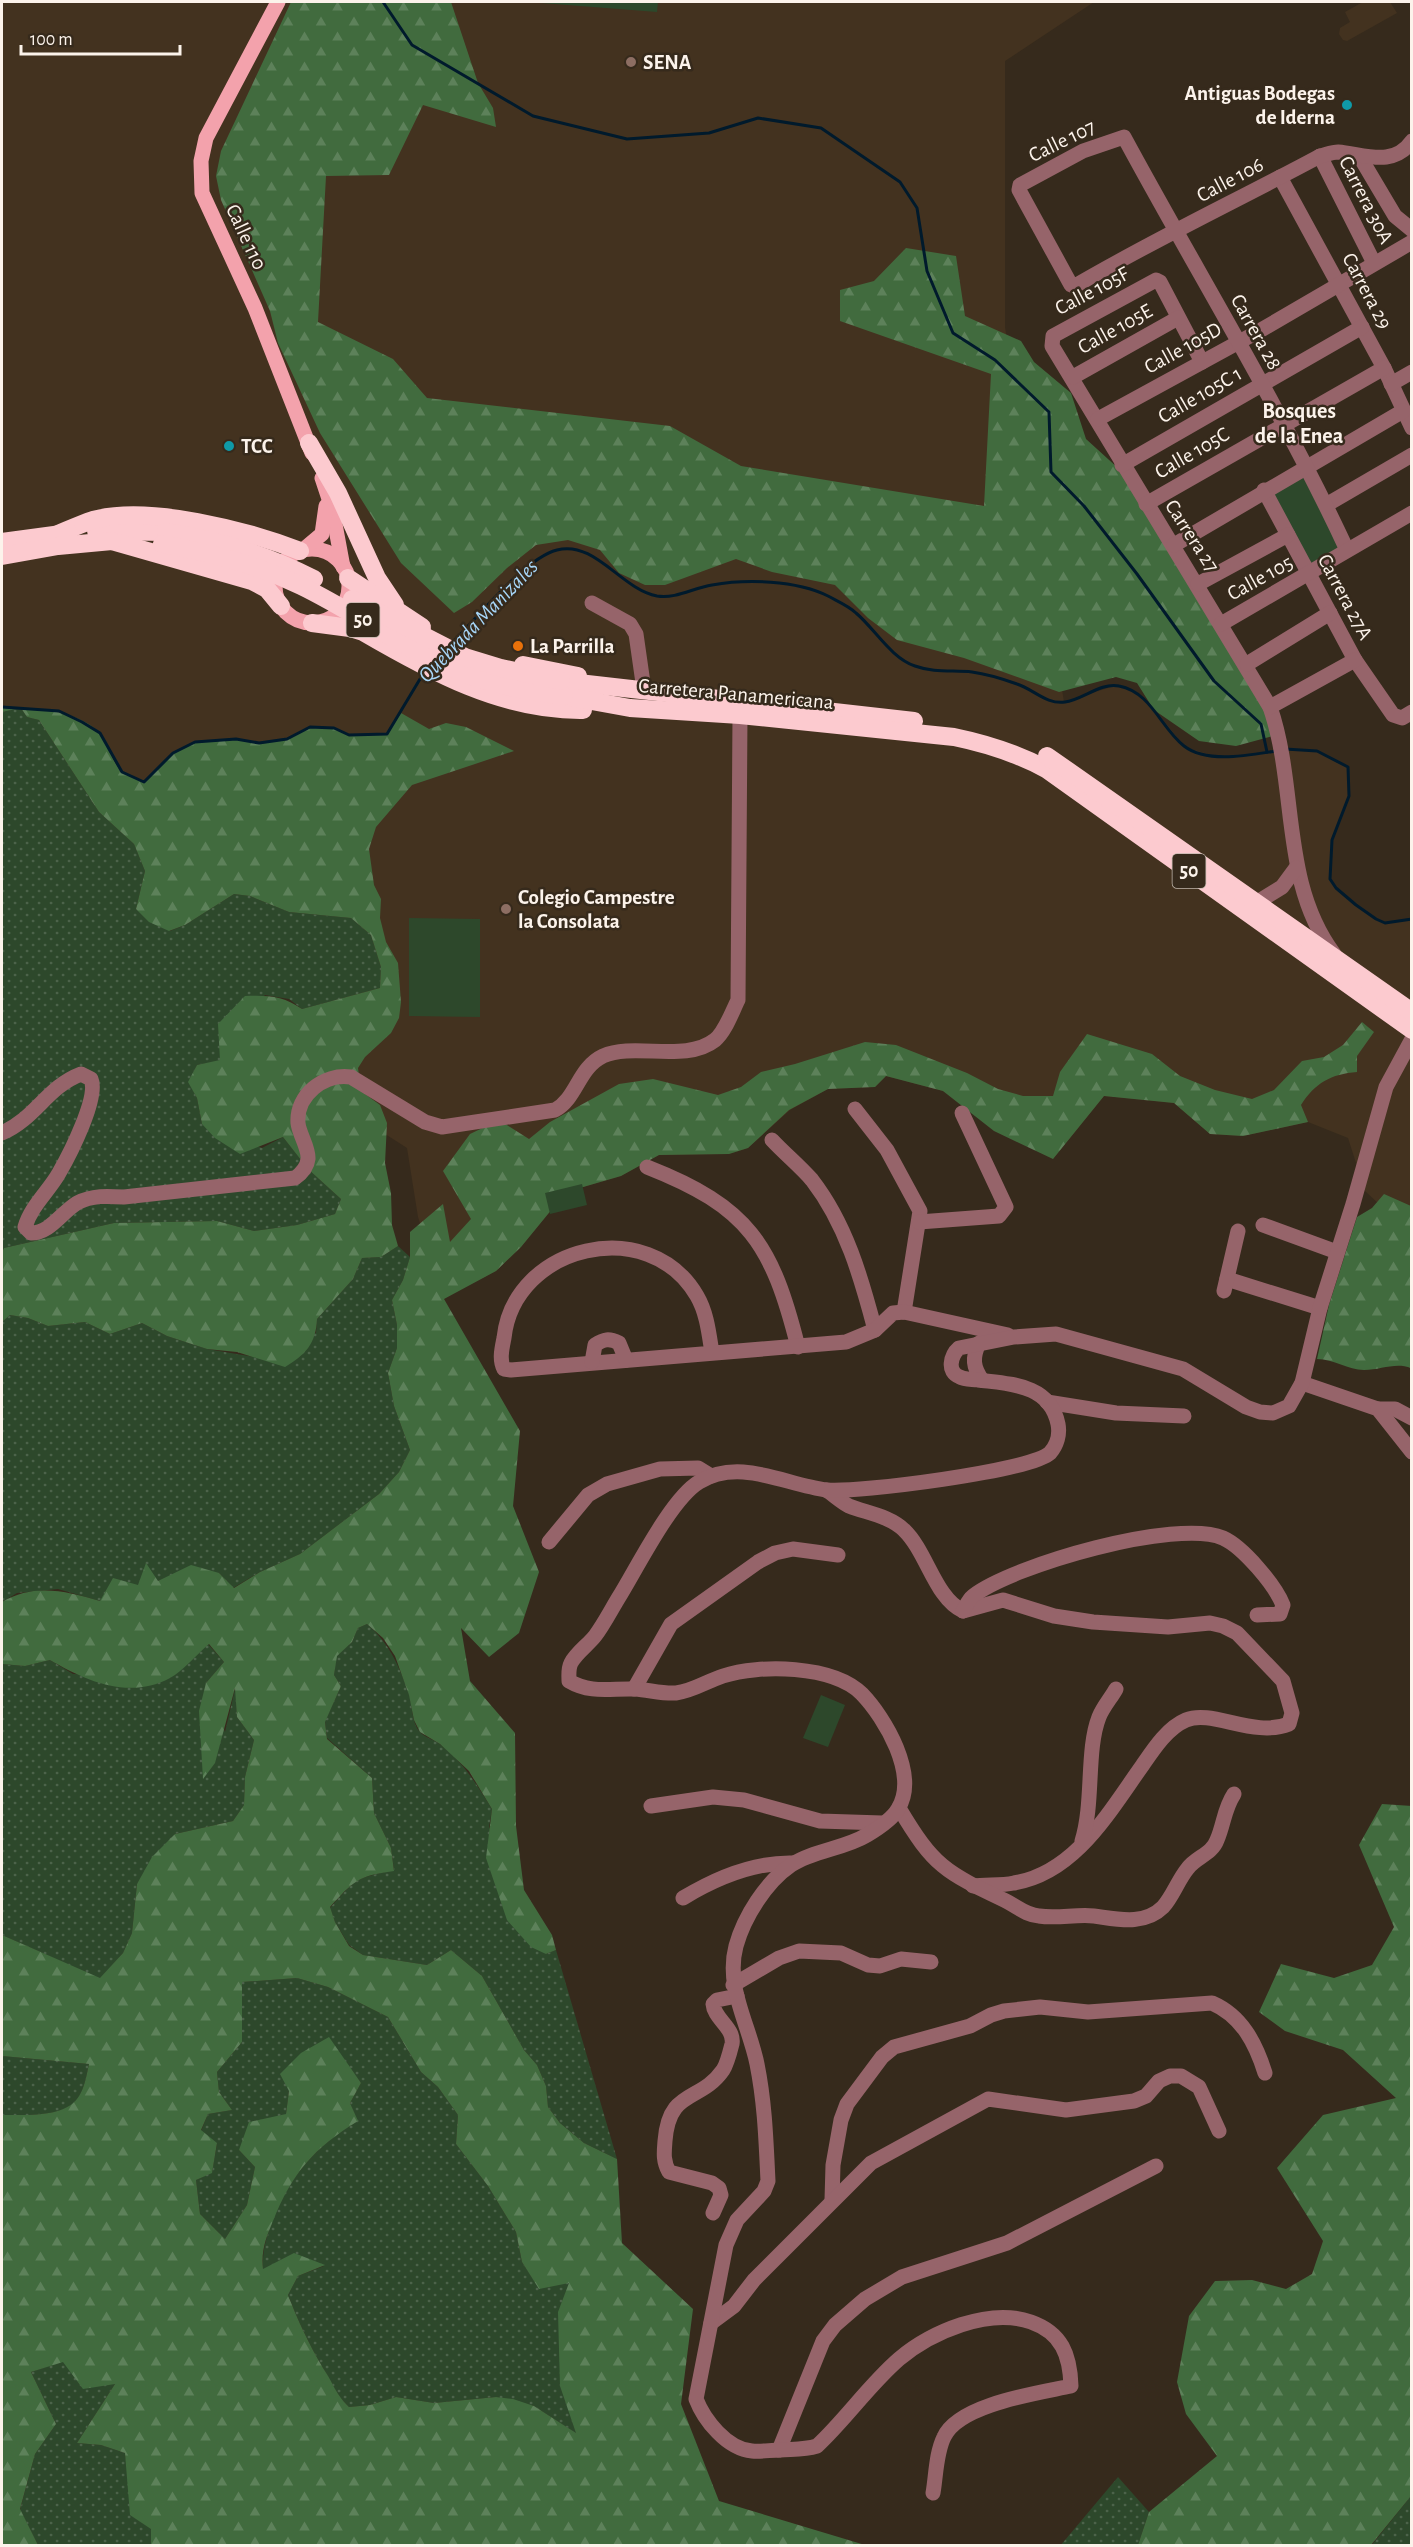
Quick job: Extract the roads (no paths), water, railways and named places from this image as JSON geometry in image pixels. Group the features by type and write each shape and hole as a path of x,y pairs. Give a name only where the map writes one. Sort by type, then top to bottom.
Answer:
{"highway":[{"path":"309,443 338,493 377,578 400,614"},
{"path":"58,534 94,520 142,517 215,526 258,536 301,551"},
{"name":"Carretera Panamericana","path":"2,542 108,530 164,538 214,540 292,568 450,651 562,689 630,708 740,715 954,737 988,744 1028,760 1249,912 1412,1030"},
{"name":"Carretera Panamericana","path":"2,556 112,541 164,538"},
{"path":"112,541 252,581 267,589 280,606"},
{"path":"346,572 400,614 473,652 504,662 567,672 611,688"},
{"path":"312,623 363,632 442,677 492,695 531,704 576,710 630,708"},
{"name":"Carretera Panamericana","path":"562,689 645,690 955,726 1010,739 1040,752 1070,771 1412,1012"}],"main road":[{"name":"Calle 110","path":"278,2 206,138 201,177 202,193 255,308 329,494 346,572"},
{"path":"301,551 325,552 346,572 349,588 341,609 333,616 312,623 294,619 280,606 275,588 276,578 284,562 301,551 311,546 322,534 329,494"}],"street":[{"name":"Calle 107","path":"1071,285 1019,190 1020,185 1083,152 1124,137"},
{"name":"Carrera 28","path":"1124,137 1283,424 1347,550"},
{"name":"Calle 106","path":"1071,285 1076,286 1320,156 1336,152 1377,158 1396,155 1410,148"},
{"name":"Carrera 30A","path":"1320,156 1374,263"},
{"path":"1360,157 1395,216 1412,230"},
{"name":"Carrera 29","path":"1280,177 1384,368 1412,428"},
{"name":"Calle 105D","path":"1098,419 1412,242"},
{"name":"Calle 105F","path":"1051,340 1053,336 1156,280 1160,282 1178,318"},
{"path":"1178,318 1202,362"},
{"name":"Calle 105E","path":"1073,377 1178,318"},
{"name":"Calle 105C 1","path":"1122,465 1362,327"},
{"name":"Carrera 27","path":"1051,340 1098,419 1122,465 1174,544 1247,664 1270,707 1279,734 1285,768 1296,868 1315,924 1340,961"},
{"name":"Calle 105C","path":"1146,504 1384,368"},
{"path":"1391,384 1412,372"},
{"path":"1174,544 1403,411"},
{"path":"1326,505 1412,455"},
{"name":"Carrera 27A","path":"1264,490 1355,660 1393,715 1405,715"},
{"name":"Calle 105","path":"1221,624 1309,575 1347,550 1412,513"},
{"path":"1198,584 1288,534"},
{"path":"592,603 630,624 636,634 645,690"},
{"path":"1247,664 1330,613"},
{"path":"1270,707 1355,660"},
{"path":"2,1133 20,1125 65,1080 81,1074 91,1078 94,1086 89,1106 59,1173 28,1218 25,1227 30,1233 40,1233 78,1203 99,1195 124,1197 296,1178 303,1173 308,1158 298,1124 299,1106 317,1084 339,1075 351,1077 425,1122 442,1127 555,1110 563,1105 589,1064 604,1055 622,1051 665,1052 694,1048 715,1040 738,1000 740,715"},
{"path":"1256,903 1282,887 1296,868"},
{"path":"933,2493 944,2437 951,2429 980,2409 1000,2401 1071,2385 1070,2362 1066,2349 1042,2326 1023,2319 1004,2317 953,2328 899,2359 817,2446 805,2449 750,2451 735,2445 720,2433 701,2411 696,2399 696,2388 726,2245 731,2230 764,2191 768,2181 766,2115 757,2061 735,1991 732,1963 745,1922 778,1875 793,1863 867,1835 898,1808 903,1789 902,1764 890,1731 874,1707 858,1691 839,1680 818,1673 768,1669 743,1670 676,1693 634,1689 582,1689 569,1681 571,1663 597,1633 682,1496 711,1476 759,1473 826,1490 861,1490 952,1478 1033,1462 1049,1454 1058,1441 1056,1416 1047,1402 1033,1390 1016,1383 960,1377 952,1371 951,1361 953,1353 959,1348 1014,1336 1056,1334 1183,1369 1245,1407 1260,1412 1273,1413 1289,1406 1302,1383 1320,1308 1353,1204 1386,1087 1412,1039"},
{"path":"855,1109 887,1150 920,1211 904,1312"},
{"path":"919,1222 999,1216 1004,1213 1006,1207 962,1113"},
{"path":"772,1140 812,1180 839,1225 858,1267 875,1330"},
{"path":"647,1167 687,1183 730,1211 762,1245 785,1295 798,1347"},
{"path":"1263,1225 1337,1252"},
{"path":"1238,1231 1226,1285 1320,1308"},
{"path":"712,1353 707,1322 697,1295 678,1273 650,1255 619,1247 589,1249 558,1259 535,1278 516,1302 504,1330 501,1363 504,1369 511,1370 846,1342 875,1330 893,1313 904,1312 1014,1336"},
{"path":"592,1362 595,1345 602,1340 611,1339 619,1343 626,1360"},
{"path":"979,1343 974,1355 974,1369 982,1380"},
{"path":"1302,1383 1378,1409 1395,1409 1412,1418"},
{"path":"1047,1402 1116,1413 1184,1416"},
{"path":"1378,1409 1412,1452"},
{"path":"549,1542 588,1495 608,1484 660,1469 698,1468 711,1476"},
{"path":"826,1490 847,1505 885,1518 902,1528 915,1542 947,1600 963,1611 1003,1600 1054,1616 1093,1622 1168,1627 1210,1623 1237,1634 1283,1681 1292,1713 1289,1724 1276,1729 1199,1718 1185,1720 1160,1741 1080,1849 1039,1875 1014,1883 973,1886"},
{"path":"963,1611 971,1597 1010,1575 1048,1562 1138,1539 1202,1533 1222,1537 1235,1545 1278,1592 1283,1605 1280,1614 1257,1616"},
{"path":"634,1689 671,1624 758,1562 775,1553 793,1549 838,1555"},
{"path":"1080,1849 1089,1820 1094,1740 1099,1717 1116,1689"},
{"path":"898,1808 922,1848 936,1862 973,1886 1026,1914 1041,1917 1083,1915 1133,1921 1149,1916 1163,1907 1189,1867 1210,1851 1217,1842 1225,1807 1234,1794"},
{"path":"651,1806 713,1797 744,1800 820,1821 882,1824"},
{"path":"683,1898 704,1885 769,1863 793,1863"},
{"path":"713,2213 721,2195 719,2188 712,2183 669,2172 664,2162 668,2118 678,2103 714,2079 724,2069 733,2041 727,2025 714,2012 713,2004 735,1991 778,1958 799,1951 841,1953 868,1965 880,1966 901,1959 931,1962"},
{"path":"832,2200 833,2165 841,2120 847,2104 882,2057 894,2047 970,2026 991,2014 1040,2007 1088,2012 1212,2003 1226,2009 1248,2032 1258,2050 1265,2073"},
{"path":"711,2323 734,2306 754,2280 871,2163 988,2098 1066,2110 1134,2101 1146,2096 1159,2082 1170,2076 1181,2076 1199,2087 1219,2131"},
{"path":"779,2450 823,2341 834,2325 865,2299 902,2277 1007,2243 1156,2166"}],"waterway":[{"path":"383,2 412,45 533,116 627,139 709,133 758,118 821,128 900,182 917,208 927,271 953,333 995,360 1049,412 1051,472 1084,506 1137,574 1214,681 1261,724 1267,752"},
{"name":"Quebrada Manizales","path":"452,643 502,590 531,564 557,550 571,549 596,558 644,592 657,596 678,595 705,586 740,582 771,582 815,591 853,610 898,657 915,666 929,670 989,675 1023,686 1046,699 1058,702 1071,701 1112,685 1119,686 1139,695 1148,703 1176,738 1193,752 1229,757 1276,751"},
{"name":"Quebrada Manizales","path":"2,707 59,711 82,722 100,733 122,772 144,782 173,753 195,742 236,739 259,743 287,739 310,727 334,728 349,735 387,734 423,674"},
{"name":"Quebrada Manizales","path":"1285,749 1317,751 1348,767 1349,796 1332,840 1330,879 1336,888 1356,905 1385,923 1412,919"}],"place":[{"name":"SENA","path":"631,62"},
{"name":"Antiguas Bodegas de Iderna","path":"1347,105"},
{"name":"TCC","path":"229,446"},
{"name":"La Parrilla","path":"518,646"},
{"name":"Colegio Campestre la Consolata","path":"506,909"}],"district":[{"name":"Bosques de la Enea","path":"1299,424"}]}
